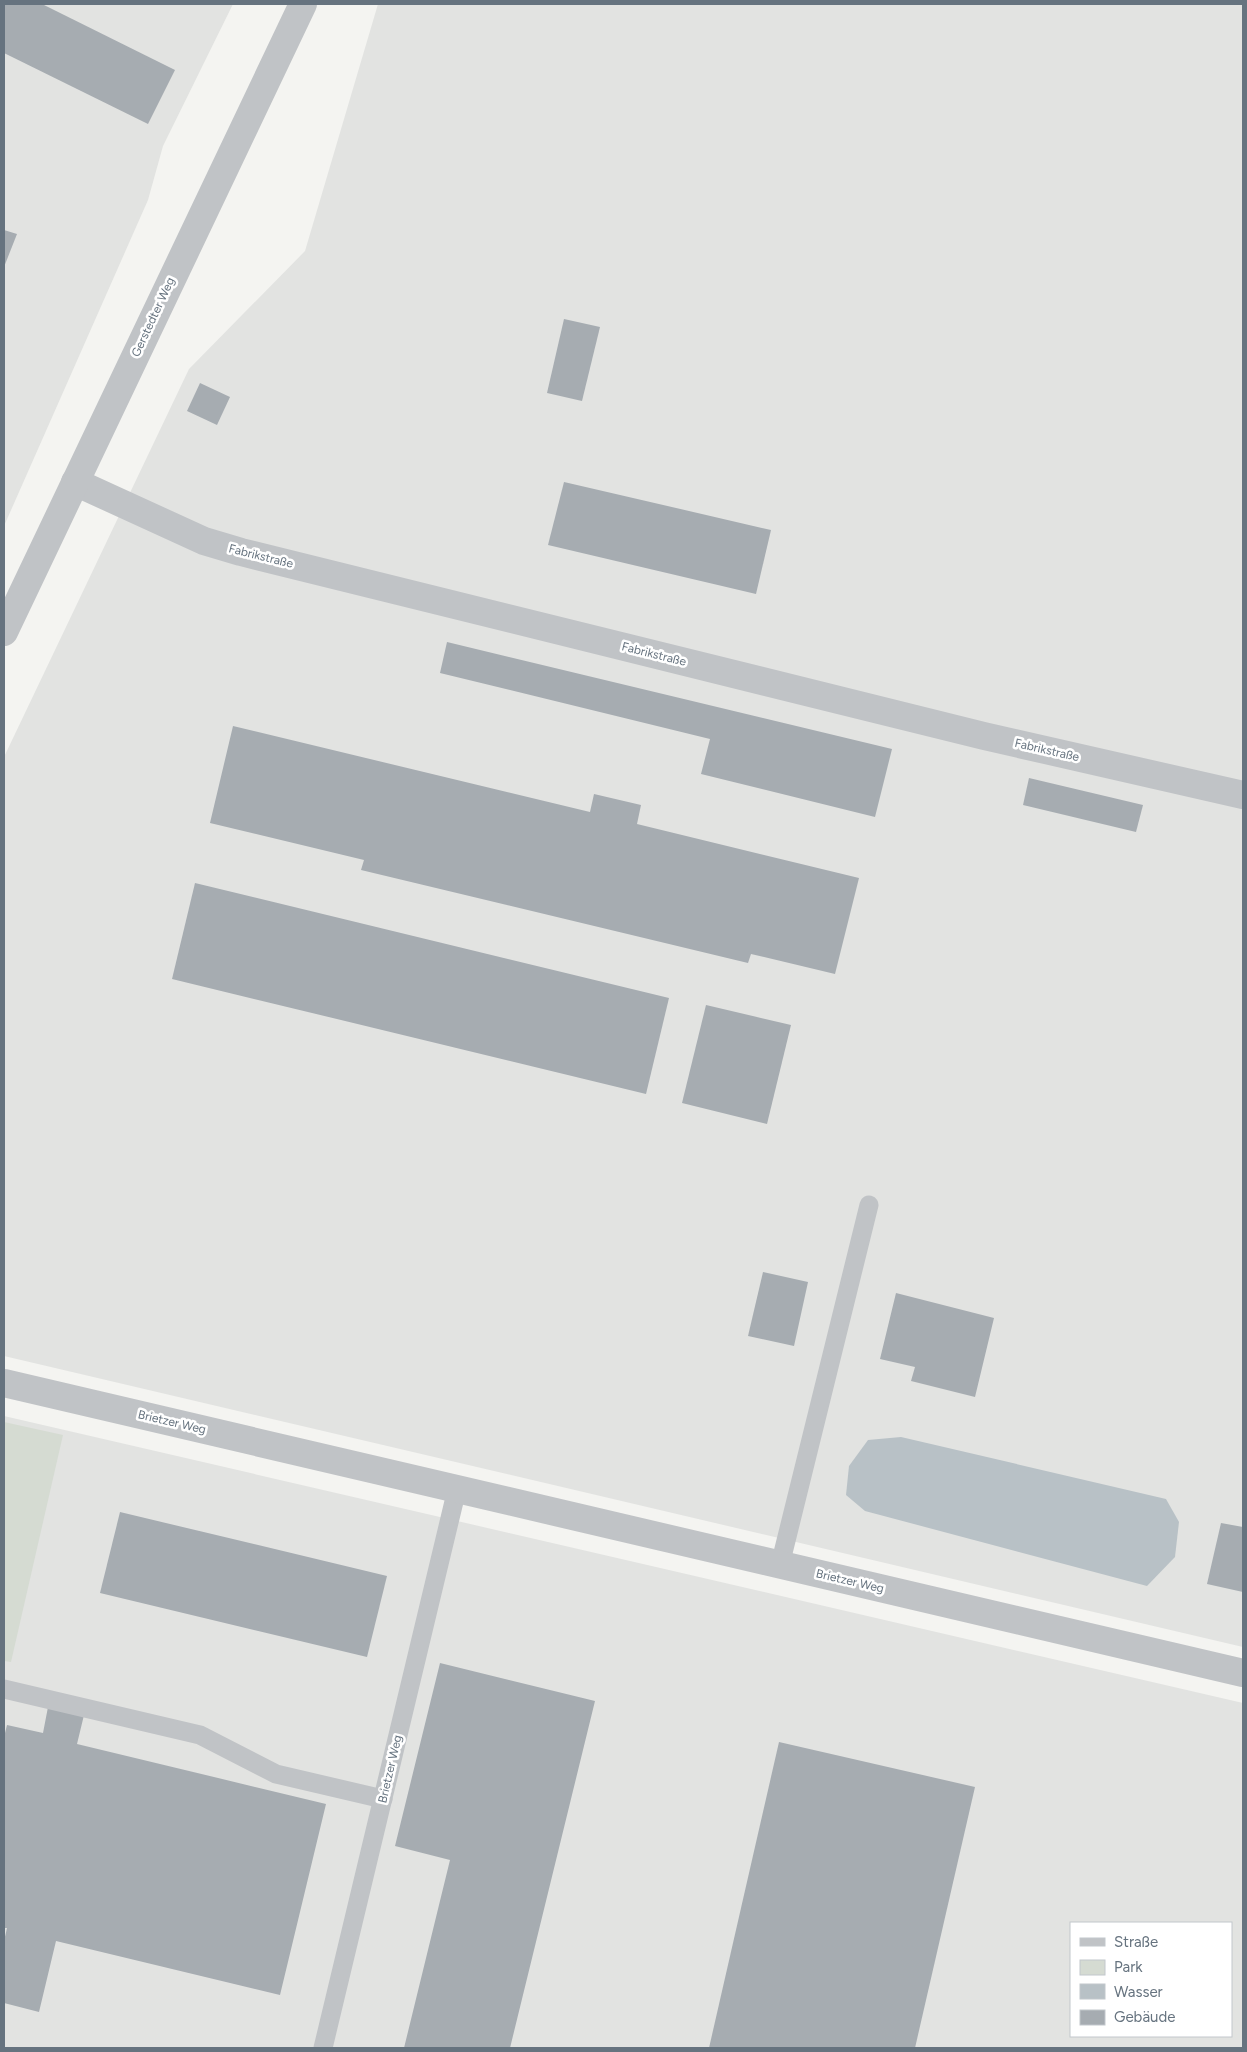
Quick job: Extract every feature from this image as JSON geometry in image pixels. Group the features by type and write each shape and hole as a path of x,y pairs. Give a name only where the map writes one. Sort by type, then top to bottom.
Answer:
{"street":[{"name":"Gerstedter Weg","path":"4,632 304,4"},
{"name":"Fabrikstraße","path":"75,482 204,541 242,552 984,736 1243,795"},
{"name":"Brietzer Weg","path":"4,1383 1243,1674"}],"lane":[{"path":"780,1564 869,1205"},
{"name":"Brietzer Weg","path":"323,2048 456,1489"},
{"path":"4,1689 200,1735 276,1774 383,1799"}],"shaded area":[{"path":"4,4 233,4 163,146 148,200 4,526"},
{"path":"378,4 1243,4 1243,1647 4,1356 4,757 189,369 305,251"},
{"path":"4,1416 1243,1703 1243,2048 4,2048"}],"green space":[{"path":"4,1422 63,1435 11,1662 4,1661"}],"water":[{"path":"901,1437 1166,1499 1179,1522 1175,1557 1147,1586 865,1511 846,1495 849,1466 868,1440"}],"building":[{"path":"4,4 42,4 175,70 148,124 4,53"},
{"path":"4,230 17,234 4,267"},
{"path":"564,319 600,327 582,401 547,393"},
{"path":"200,383 230,397 217,425 187,411"},
{"path":"564,482 771,530 756,594 548,545"},
{"path":"447,642 892,749 875,817 701,774 710,739 440,673"},
{"path":"233,726 590,812 594,794 641,805 637,824 859,878 835,974 751,954 748,963 361,870 364,860 210,823"},
{"path":"1029,778 1143,805 1136,832 1023,805"},
{"path":"195,883 669,998 646,1094 172,979"},
{"path":"706,1005 791,1025 767,1124 682,1103"},
{"path":"763,1272 808,1282 794,1346 748,1336"},
{"path":"896,1293 994,1318 975,1397 911,1381 915,1367 880,1359"},
{"path":"120,1512 387,1576 367,1657 100,1593"},
{"path":"1221,1523 1243,1527 1243,1592 1207,1584"},
{"path":"440,1663 595,1701 510,2048 404,2048 450,1860 395,1846"},
{"path":"48,1707 84,1715 77,1744 326,1804 280,1995 56,1941 39,2012 4,2003 4,1941 7,1928 4,1928 4,1737 7,1725 43,1733"},
{"path":"779,1742 975,1787 915,2048 709,2048"}]}
